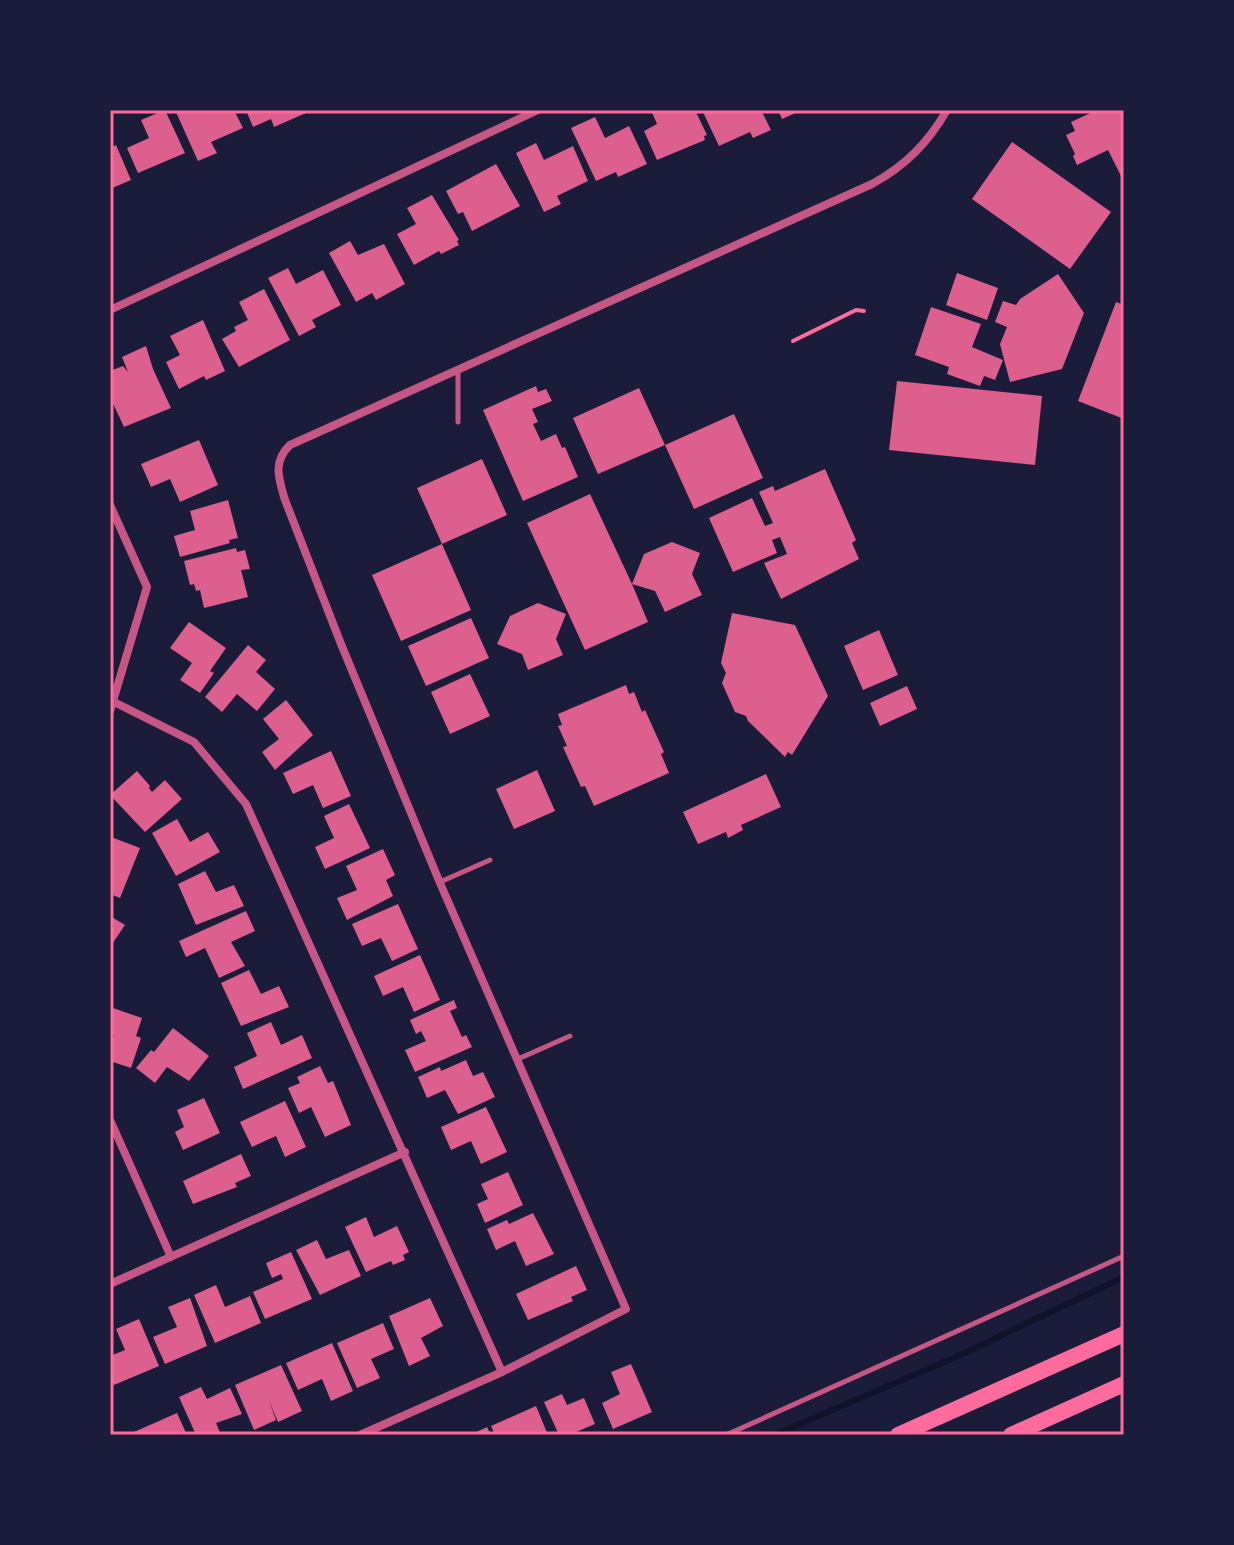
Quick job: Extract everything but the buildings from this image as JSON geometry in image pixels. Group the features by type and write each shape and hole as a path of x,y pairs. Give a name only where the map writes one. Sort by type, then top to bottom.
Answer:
{"main road":[{"path":"898,1435 1124,1334"},
{"path":"1011,1435 1124,1384"}],"street":[{"path":"110,310 538,110"},
{"path":"360,1435 502,1372 626,1309 440,883 298,537 277,469 281,456 290,445 872,184 913,157 947,110"},
{"path":"110,505 147,587 110,711"},
{"path":"112,701 194,742 246,804 502,1372"},
{"path":"111,1122 171,1257"},
{"path":"110,1284 405,1152"}],"lane":[{"path":"458,369 458,422"},
{"path":"440,883 490,860"},
{"path":"518,1059 570,1036"},
{"path":"726,1435 1124,1256"}],"path":[{"path":"793,341 856,310 864,311"}],"waterway":[{"path":"774,1435 956,1357 1124,1277"}]}
